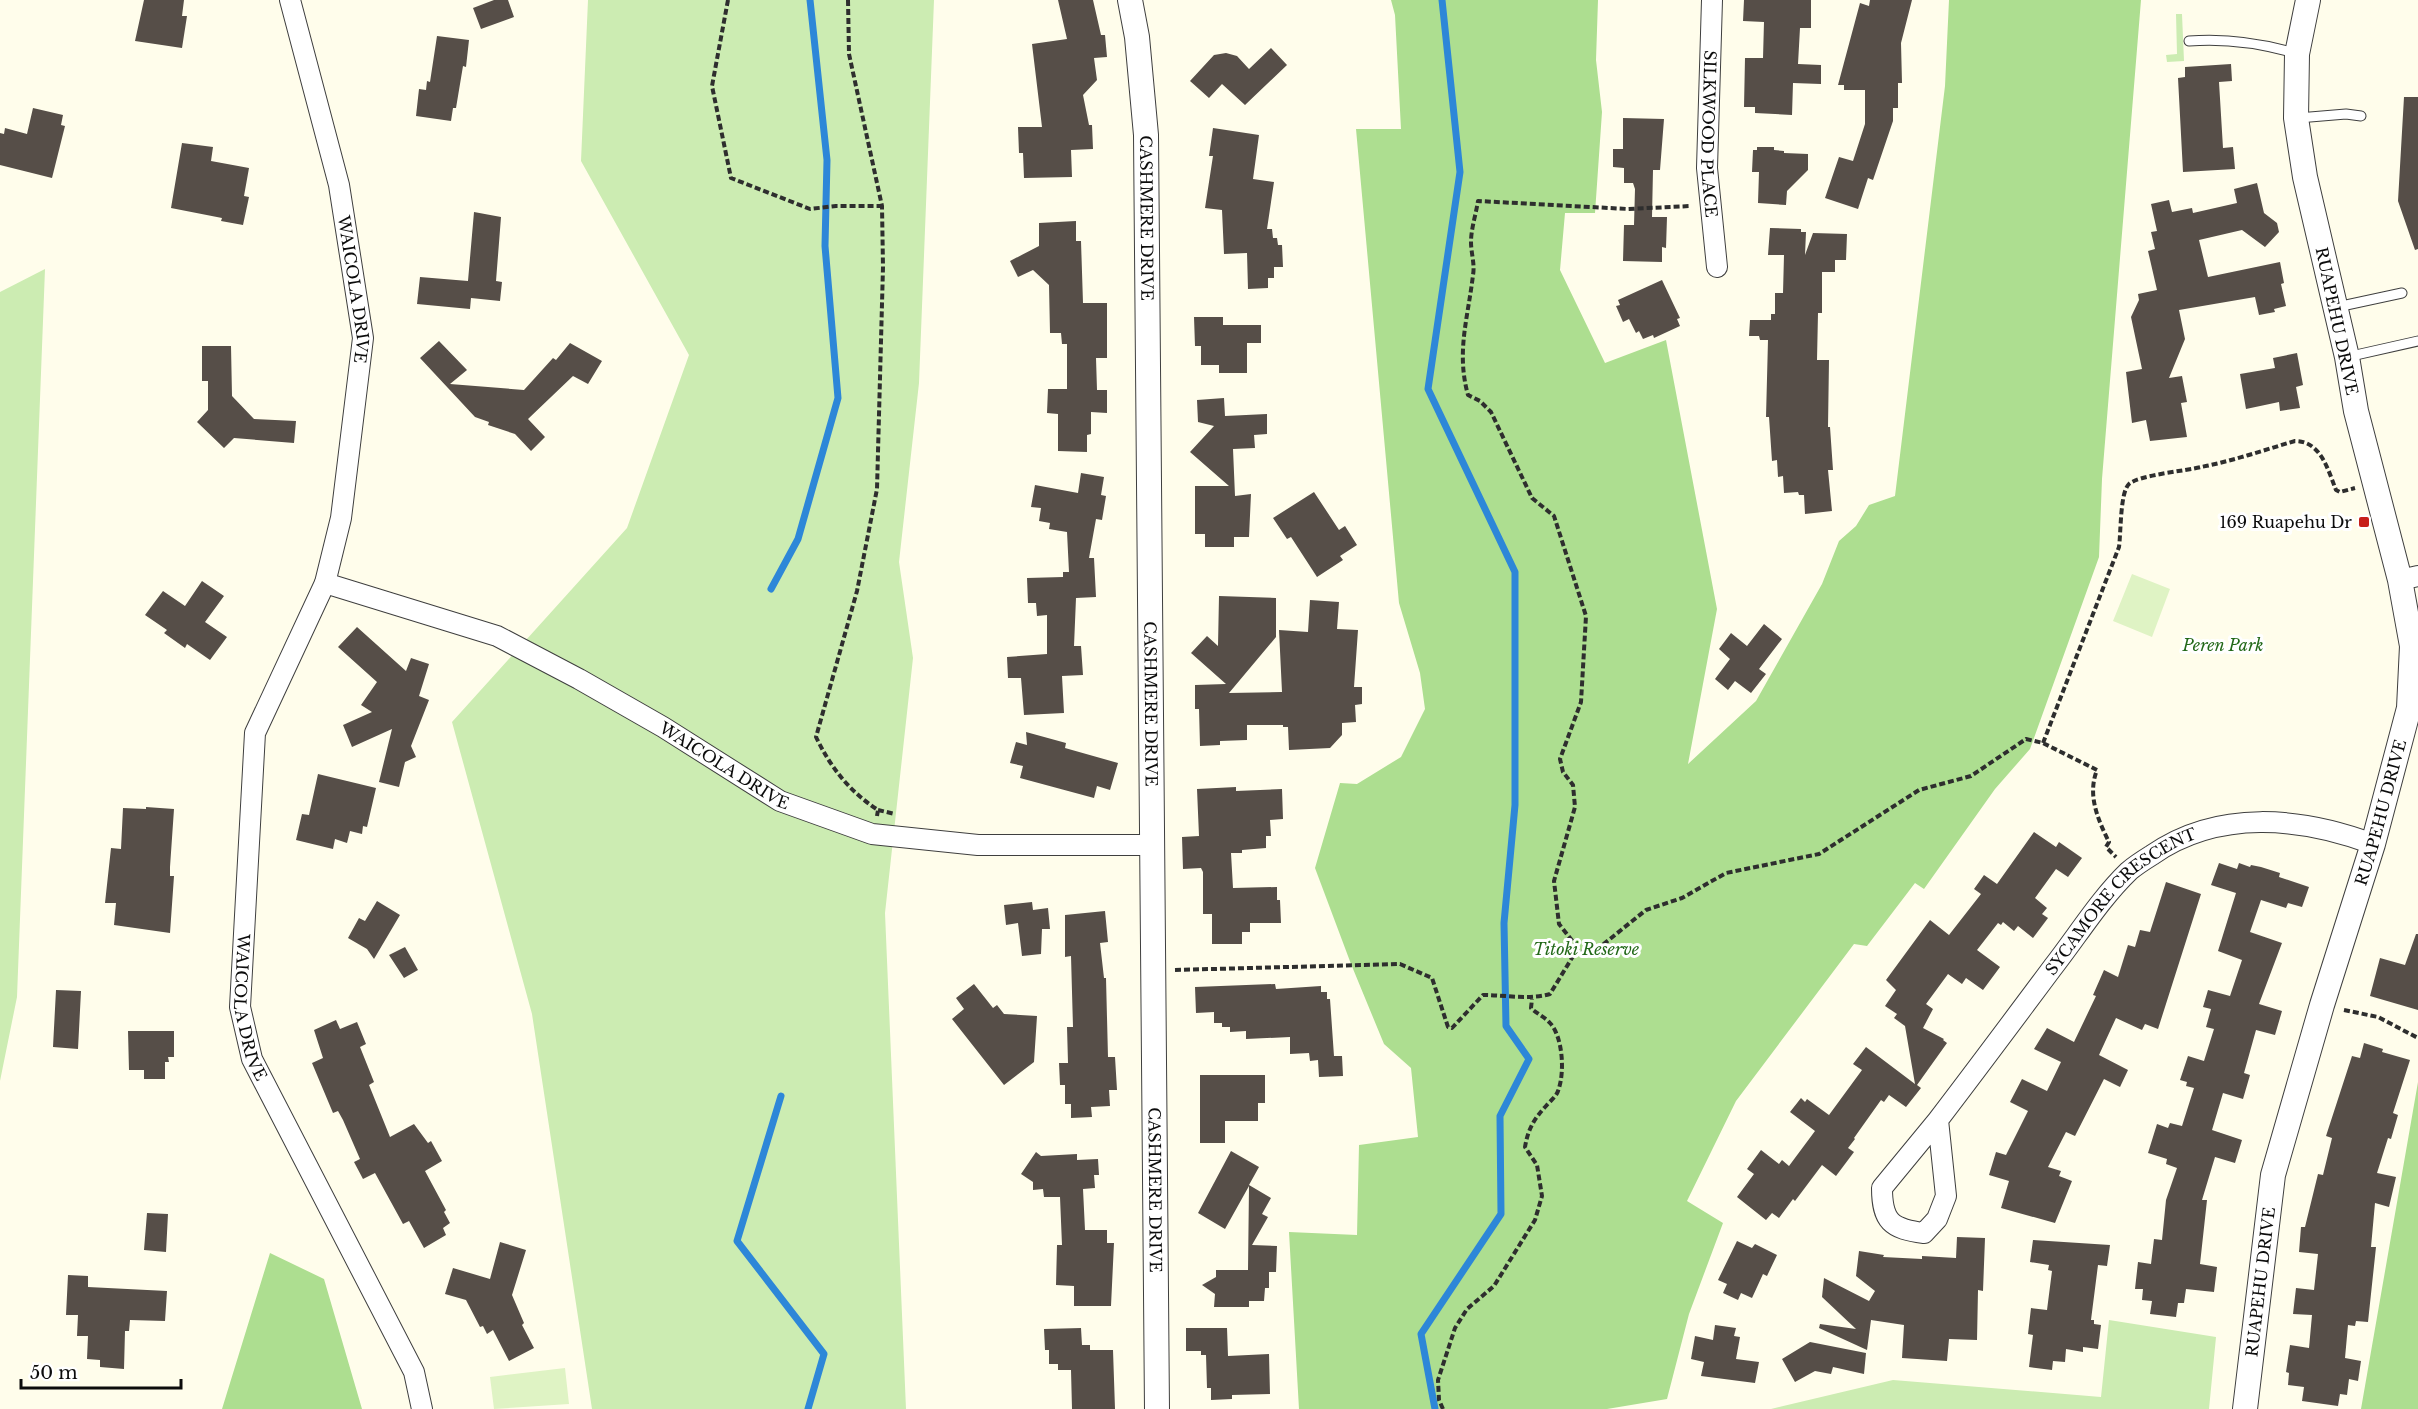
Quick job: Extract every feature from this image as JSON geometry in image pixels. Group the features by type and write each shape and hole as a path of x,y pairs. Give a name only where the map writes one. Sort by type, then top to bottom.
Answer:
{"street":[{"name":"WAICOLA DRIVE","path":"290,0 339,185 363,338 341,518 325,583 255,732 240,1007 252,1059 414,1372 422,1409"},
{"name":"CASHMERE DRIVE","path":"1130,0 1137,37 1146,135 1157,1409"},
{"name":"SILKWOOD PLACE","path":"1712,0 1707,168 1717,267"},
{"name":"RUAPEHU DRIVE","path":"2245,1409 2273,1175 2322,1005 2373,844 2409,708 2412,645 2409,578 2376,483 2356,411 2347,357 2305,177 2296,118 2297,54 2308,0"},
{"name":"WAICOLA DRIVE","path":"325,583 497,636 579,679 780,801 872,834 978,845 1152,845"},
{"name":"SYCAMORE CRESCENT","path":"1938,1120 1946,1196 1937,1219 1924,1233 1904,1230 1890,1220 1882,1208 1882,1188 1938,1120 2098,908 2130,870 2170,842 2206,828 2244,821 2283,822 2350,835 2373,844"}],"lane":[{"path":"2189,41 2220,39 2242,41 2297,54"},
{"path":"2296,118 2346,114 2361,116"},
{"path":"2334,307 2402,293"},
{"path":"2347,357 2418,341"}],"path":[{"path":"728,0 712,86 731,178 810,208 882,206"},
{"path":"848,0 849,54 882,206 884,267 878,489 856,591 816,736 825,755 849,788 878,810 872,834"},
{"path":"1710,205 1628,209 1478,201 1471,240 1474,273 1466,310 1461,359 1463,376 1468,395 1491,412 1532,498 1554,516 1586,616 1581,702 1560,759 1563,772 1574,785 1575,807 1554,881 1559,924 1578,948 1590,955 1646,910 1682,898 1726,873 1820,854 1919,790 1971,776 2026,739 2043,743 2097,770 2092,782 2097,819 2109,842 2106,847 2130,870"},
{"path":"2043,743 2119,547 2122,527 2122,495 2128,484 2140,479 2203,467 2295,441 2304,441 2314,446 2340,492 2376,483"},
{"path":"1154,969 1400,964 1432,978 1448,1027 1452,1028 1483,995 1518,995 1532,999 1550,994 1578,948"},
{"path":"1443,1409 1439,1400 1438,1380 1455,1328 1467,1309 1494,1286 1534,1220 1542,1196 1537,1164 1525,1147 1528,1131 1536,1117 1557,1094 1561,1080 1561,1062 1559,1039 1550,1023 1531,1008 1532,999"},
{"path":"2322,1005 2378,1017 2418,1038"}],"green space":[{"path":"588,0 934,0 919,383 899,562 913,658 885,913 906,1409 592,1409 532,1014 452,722 627,528 689,355 581,161"},
{"name":"Titoki Reserve","path":"1391,0 1598,0 1596,60 1602,112 1595,213 1565,213 1560,270 1605,363 1666,340 1717,609 1688,764 1756,701 1822,584 1839,541 1856,526 1869,505 1895,496 1945,86 1949,0 2141,0 2102,479 2099,557 2030,749 1995,789 1924,889 1915,883 1867,946 1854,944 1736,1101 1687,1201 1723,1223 1689,1314 1667,1399 1607,1409 1299,1409 1289,1232 1357,1235 1359,1145 1418,1137 1411,1068 1384,1044 1315,868 1340,783 1357,784 1401,757 1425,709 1420,673 1399,603 1356,129 1401,129 1395,15"},
{"path":"2176,14 2182,14 2184,61 2167,62 2166,55 2177,54"},
{"path":"45,269 17,997 0,1081 0,292"},
{"path":"2132,574 2170,589 2152,637 2113,621"},
{"path":"2418,1082 2418,1409 2361,1409"},
{"path":"270,1253 324,1279 362,1409 222,1409"},
{"path":"2109,1320 2216,1337 2209,1409 1771,1409 1893,1380 2101,1397"},
{"path":"565,1368 569,1404 494,1409 490,1377"}],"building":[{"path":"144,0 184,0 182,16 187,16 182,48 135,41"},
{"path":"494,0 508,0 514,17 481,29 473,8"},
{"path":"1058,0 1093,0 1101,35 1105,35 1107,57 1094,58 1097,80 1083,95 1089,125 1092,125 1093,149 1071,150 1072,177 1024,178 1023,153 1019,153 1018,127 1042,127 1032,44 1067,39"},
{"path":"1744,0 1811,0 1811,28 1800,28 1798,64 1821,65 1821,84 1793,83 1792,115 1755,113 1755,107 1744,107 1745,58 1763,58 1764,22 1743,21"},
{"path":"1870,0 1912,0 1901,43 1902,83 1898,83 1898,108 1893,108 1893,121 1873,180 1868,178 1858,209 1825,198 1839,157 1853,161 1865,124 1865,90 1844,90 1844,85 1838,85 1860,3 1869,6"},
{"path":"437,36 469,40 466,67 463,66 456,108 453,108 451,121 416,116 419,89 426,90 427,81 430,82"},
{"path":"1271,48 1287,65 1245,105 1222,84 1209,98 1190,81 1214,55 1226,53 1237,56 1249,69"},
{"path":"2231,64 2232,81 2219,82 2223,148 2233,147 2235,169 2183,172 2178,78 2185,77 2185,67"},
{"path":"2404,97 2418,97 2418,249 2415,250 2398,201"},
{"path":"33,108 63,115 61,125 65,126 52,178 0,165 0,133 4,134 5,128 27,134"},
{"path":"1623,118 1664,119 1660,170 1653,170 1652,217 1667,217 1666,248 1662,247 1662,262 1623,261 1624,225 1634,225 1635,189 1633,183 1624,183 1624,168 1613,167 1613,149 1623,149"},
{"path":"1213,128 1259,135 1253,179 1274,182 1267,229 1272,229 1273,238 1277,238 1278,245 1282,245 1283,267 1274,267 1274,278 1268,278 1268,288 1248,289 1247,253 1224,254 1222,210 1205,208 1213,156 1209,156"},
{"path":"182,143 213,147 211,161 249,168 244,196 249,197 243,225 221,221 222,218 171,208"},
{"path":"1757,147 1774,147 1774,150 1784,151 1784,153 1808,154 1808,170 1787,191 1786,205 1758,203 1759,172 1752,172 1753,150 1757,150"},
{"path":"2257,183 2264,213 2277,223 2279,232 2265,247 2242,230 2199,240 2208,277 2280,262 2284,283 2281,284 2286,306 2274,309 2275,312 2259,315 2255,297 2179,310 2185,339 2169,378 2182,376 2187,402 2181,403 2187,437 2150,441 2146,420 2132,423 2126,372 2142,369 2131,317 2139,300 2138,294 2157,290 2148,251 2155,249 2151,232 2157,231 2151,204 2169,200 2172,212 2192,208 2193,213 2237,203 2234,189"},
{"path":"474,212 501,217 496,281 502,282 500,301 471,298 470,309 417,304 420,277 468,281"},
{"path":"1076,221 1076,241 1081,241 1083,303 1107,303 1107,358 1096,358 1097,390 1107,390 1107,413 1091,412 1091,434 1087,435 1087,452 1058,451 1058,414 1047,413 1048,389 1067,389 1067,344 1062,344 1061,333 1050,333 1049,285 1033,270 1018,277 1010,261 1039,246 1039,223"},
{"path":"1770,228 1801,229 1801,232 1806,232 1805,255 1813,233 1847,234 1846,260 1835,260 1835,272 1822,272 1822,313 1818,313 1817,360 1829,360 1828,427 1830,427 1833,470 1828,470 1832,511 1805,514 1804,495 1799,495 1798,492 1784,493 1783,476 1778,477 1777,460 1772,461 1769,417 1766,417 1768,340 1760,340 1759,336 1749,336 1750,320 1771,320 1771,314 1775,314 1775,293 1783,293 1784,255 1768,255"},
{"path":"1662,280 1680,318 1677,319 1680,326 1654,338 1653,335 1643,339 1639,331 1636,333 1629,319 1623,322 1616,306 1620,305 1618,300"},
{"path":"1194,317 1223,317 1223,325 1261,325 1261,343 1247,343 1247,373 1219,373 1219,365 1201,365 1201,346 1195,346"},
{"path":"439,341 467,370 450,384 524,390 553,358 556,360 570,343 602,361 588,384 573,376 528,419 545,437 531,451 515,434 488,425 489,422 475,417 420,358"},
{"path":"202,346 231,346 232,396 254,419 296,421 294,443 234,438 224,448 197,422 208,410 208,381 202,381"},
{"path":"2297,353 2303,385 2296,387 2300,408 2280,411 2279,402 2246,409 2240,374 2275,368 2273,358"},
{"path":"1224,398 1225,416 1267,414 1267,434 1254,435 1255,448 1233,449 1235,496 1251,494 1249,537 1234,537 1234,547 1205,547 1205,534 1195,534 1195,486 1229,486 1190,452 1214,426 1198,422 1197,400"},
{"path":"1081,473 1104,477 1101,495 1106,496 1102,520 1096,519 1089,558 1094,558 1096,597 1076,598 1074,646 1081,646 1083,675 1062,676 1064,713 1024,715 1021,678 1008,678 1007,657 1047,654 1047,615 1037,616 1036,603 1028,603 1027,578 1063,577 1063,572 1069,572 1067,532 1049,529 1050,523 1039,521 1041,508 1031,507 1035,485 1078,493"},
{"path":"1314,492 1339,530 1345,526 1357,545 1340,556 1343,560 1317,577 1291,537 1287,539 1273,518"},
{"path":"202,581 224,596 205,622 227,637 210,660 187,644 185,648 164,633 167,630 145,615 163,591 185,606"},
{"path":"1219,596 1276,598 1276,637 1229,693 1282,692 1279,630 1308,632 1310,600 1339,602 1337,629 1358,630 1354,687 1362,687 1362,704 1355,705 1356,722 1342,723 1342,735 1330,748 1289,750 1288,727 1283,727 1283,725 1247,725 1247,740 1220,741 1220,745 1200,746 1199,709 1195,709 1195,685 1226,684 1191,653 1207,636 1218,646"},
{"path":"1764,624 1782,639 1759,669 1766,674 1751,693 1735,681 1728,690 1715,679 1730,659 1719,649 1731,633 1747,646"},
{"path":"357,627 406,671 411,658 429,664 419,696 429,700 411,746 416,757 405,762 399,787 379,782 392,729 352,747 343,725 372,712 361,705 377,682 338,647"},
{"path":"1026,732 1066,743 1065,748 1118,763 1110,790 1097,786 1094,798 1020,778 1023,766 1010,763 1016,742 1027,745"},
{"path":"318,774 376,788 367,827 363,826 362,834 350,831 347,843 335,839 333,849 296,840 302,814 309,815"},
{"path":"1236,787 1236,791 1282,789 1283,819 1270,820 1271,836 1266,836 1266,848 1231,853 1233,888 1277,887 1281,923 1250,923 1250,932 1242,932 1242,944 1212,944 1212,914 1203,914 1203,872 1201,868 1183,869 1182,837 1199,836 1197,789"},
{"path":"146,807 174,809 170,876 174,876 170,933 114,925 116,903 105,903 111,848 121,849 123,808 146,809"},
{"path":"2034,832 2056,847 2059,842 2082,858 2068,877 2056,869 2035,898 2047,908 2042,914 2048,918 2033,938 2018,926 2014,931 2003,922 2001,925 1998,923 1977,950 2000,967 1983,990 1966,978 1962,984 1948,974 1926,1004 1933,1009 1923,1028 1944,1039 1947,1043 1917,1085 1921,1088 1906,1107 1889,1095 1884,1102 1881,1100 1848,1148 1854,1152 1836,1176 1822,1165 1779,1218 1772,1213 1766,1220 1737,1197 1754,1174 1747,1169 1761,1150 1779,1164 1782,1160 1789,1166 1815,1131 1790,1112 1801,1098 1805,1102 1807,1099 1829,1115 1862,1070 1853,1064 1866,1047 1915,1084 1905,1026 1894,1018 1897,1014 1885,1006 1896,990 1886,980 1930,920 1949,935 1981,894 1974,889 1984,875 1997,884"},
{"path":"2219,863 2237,869 2239,863 2250,867 2251,865 2261,867 2280,873 2279,877 2309,887 2302,907 2288,903 2286,908 2261,900 2250,932 2282,943 2259,1004 2282,1011 2275,1035 2256,1030 2244,1073 2250,1075 2243,1099 2223,1093 2212,1130 2242,1140 2235,1163 2215,1157 2202,1200 2207,1200 2200,1264 2217,1267 2214,1292 2186,1289 2184,1303 2178,1303 2176,1317 2150,1314 2152,1301 2142,1300 2143,1289 2135,1289 2138,1262 2151,1264 2154,1239 2162,1240 2166,1200 2177,1168 2166,1164 2167,1159 2148,1153 2157,1124 2168,1128 2170,1123 2182,1126 2194,1088 2186,1086 2187,1082 2180,1080 2188,1056 2204,1061 2214,1029 2206,1027 2211,1009 2203,1007 2208,990 2230,996 2242,960 2218,951 2236,893 2211,885"},
{"path":"2166,882 2201,894 2158,1029 2145,1024 2142,1030 2116,1018 2099,1055 2128,1070 2120,1087 2104,1079 2075,1136 2066,1132 2048,1167 2061,1171 2059,1176 2072,1181 2055,1223 2001,1208 2009,1181 1989,1175 1996,1152 2006,1155 2028,1111 2010,1102 2022,1079 2047,1091 2061,1062 2034,1049 2047,1028 2074,1042 2096,996 2093,995 2104,970 2118,977 2128,945 2135,947 2140,930 2150,932"},
{"path":"377,901 400,915 374,959 367,949 348,938 359,918 365,921"},
{"path":"1032,902 1033,910 1048,908 1050,929 1042,929 1041,954 1022,956 1018,923 1006,925 1004,905"},
{"path":"1105,911 1108,942 1100,943 1104,978 1106,978 1108,1057 1115,1057 1117,1090 1109,1090 1110,1106 1091,1107 1092,1117 1071,1118 1071,1104 1065,1104 1065,1085 1060,1085 1059,1063 1068,1063 1067,1027 1073,1027 1071,956 1065,957 1065,915"},
{"path":"2416,934 2418,934 2418,1010 2370,996 2380,958 2405,965"},
{"path":"405,947 418,970 404,978 389,955"},
{"path":"974,984 993,1008 997,1005 1004,1014 1037,1016 1034,1062 1004,1085 952,1019 964,1009 956,998"},
{"path":"1275,984 1276,989 1321,986 1321,992 1327,992 1327,999 1330,999 1334,1056 1342,1056 1343,1076 1319,1077 1318,1060 1310,1061 1309,1053 1290,1054 1290,1037 1246,1039 1246,1031 1230,1032 1230,1027 1222,1027 1222,1023 1214,1023 1214,1012 1196,1013 1195,987"},
{"path":"56,990 81,991 78,1049 53,1047"},
{"path":"336,1020 340,1029 357,1022 366,1044 360,1047 374,1082 369,1085 390,1137 414,1124 428,1143 431,1141 442,1161 425,1171 446,1210 444,1212 450,1223 443,1228 446,1235 424,1248 409,1221 403,1224 375,1173 363,1179 354,1162 360,1159 343,1120 338,1111 333,1113 312,1063 323,1058 314,1030"},
{"path":"128,1031 174,1031 174,1057 168,1057 169,1062 165,1062 165,1079 144,1079 144,1070 129,1070"},
{"path":"2364,1043 2383,1049 2382,1052 2410,1060 2393,1113 2398,1115 2391,1139 2388,1138 2377,1173 2396,1177 2389,1207 2375,1203 2371,1247 2376,1247 2368,1322 2356,1321 2355,1326 2348,1325 2345,1358 2361,1361 2358,1381 2349,1379 2347,1395 2340,1394 2338,1406 2302,1401 2304,1387 2288,1385 2289,1373 2286,1372 2290,1345 2309,1348 2312,1315 2293,1314 2296,1288 2314,1290 2318,1254 2299,1252 2301,1227 2305,1227 2318,1174 2323,1175 2332,1138 2326,1136 2352,1056 2360,1058"},
{"path":"1200,1075 1265,1075 1265,1103 1258,1103 1258,1121 1225,1121 1225,1143 1200,1143"},
{"path":"1231,1151 1259,1167 1249,1185 1271,1198 1262,1214 1268,1217 1252,1245 1277,1246 1276,1272 1269,1272 1269,1288 1265,1288 1264,1301 1249,1301 1249,1307 1214,1307 1215,1294 1202,1285 1216,1277 1216,1270 1248,1270 1249,1186 1225,1229 1198,1213"},
{"path":"1036,1152 1041,1156 1077,1154 1077,1160 1098,1159 1099,1175 1094,1175 1095,1188 1083,1189 1085,1230 1107,1230 1107,1243 1114,1243 1111,1306 1074,1306 1074,1286 1056,1285 1057,1245 1062,1245 1060,1197 1044,1197 1043,1189 1033,1190 1033,1182 1021,1174"},
{"path":"147,1213 168,1214 166,1252 144,1250"},
{"path":"1957,1237 1985,1238 1983,1291 1978,1290 1977,1340 1949,1339 1947,1361 1902,1358 1904,1325 1871,1320 1867,1350 1819,1328 1820,1324 1856,1329 1822,1297 1824,1278 1869,1301 1875,1291 1856,1276 1859,1251 1884,1255 1883,1257 1956,1258"},
{"path":"2033,1240 2110,1245 2107,1266 2098,1265 2091,1320 2094,1320 2094,1324 2101,1325 2098,1349 2083,1347 2083,1352 2066,1349 2065,1362 2053,1361 2052,1370 2029,1367 2033,1335 2028,1334 2031,1308 2047,1310 2052,1271 2048,1270 2049,1265 2030,1262"},
{"path":"1737,1241 1752,1248 1755,1244 1777,1255 1767,1276 1763,1274 1752,1298 1741,1293 1738,1300 1723,1293 1727,1284 1718,1280"},
{"path":"500,1242 526,1250 512,1295 524,1323 522,1325 534,1348 509,1361 493,1330 487,1334 483,1326 480,1327 466,1300 445,1294 453,1268 490,1279"},
{"path":"68,1275 88,1276 88,1287 167,1291 165,1321 130,1320 129,1331 125,1331 124,1369 100,1367 100,1360 87,1359 88,1336 77,1336 78,1315 66,1315"},
{"path":"1715,1325 1736,1328 1734,1336 1740,1337 1736,1359 1759,1362 1755,1383 1701,1376 1704,1362 1691,1359 1695,1336 1713,1340"},
{"path":"1081,1328 1082,1345 1090,1345 1090,1350 1113,1350 1115,1409 1072,1409 1071,1370 1058,1370 1058,1364 1049,1364 1049,1350 1045,1350 1044,1329"},
{"path":"1186,1328 1227,1328 1228,1356 1269,1354 1270,1394 1232,1395 1232,1399 1211,1400 1211,1388 1207,1388 1206,1355 1201,1355 1201,1351 1186,1351"},
{"path":"1810,1342 1866,1353 1864,1374 1833,1367 1831,1374 1815,1371 1795,1382 1782,1359"}],"waterway":[{"path":"771,589 798,539 838,398 825,246 827,160 810,0"},
{"path":"1435,1409 1421,1334 1501,1214 1500,1116 1529,1059 1506,1026 1504,923 1515,805 1515,572 1428,389 1460,172 1442,0"},
{"path":"781,1096 737,1241 824,1354 808,1409"}],"place":[{"name":"169 Ruapehu Dr","path":"2364,522"}],"park label":[{"name":"Peren Park","path":"2223,645"}]}
